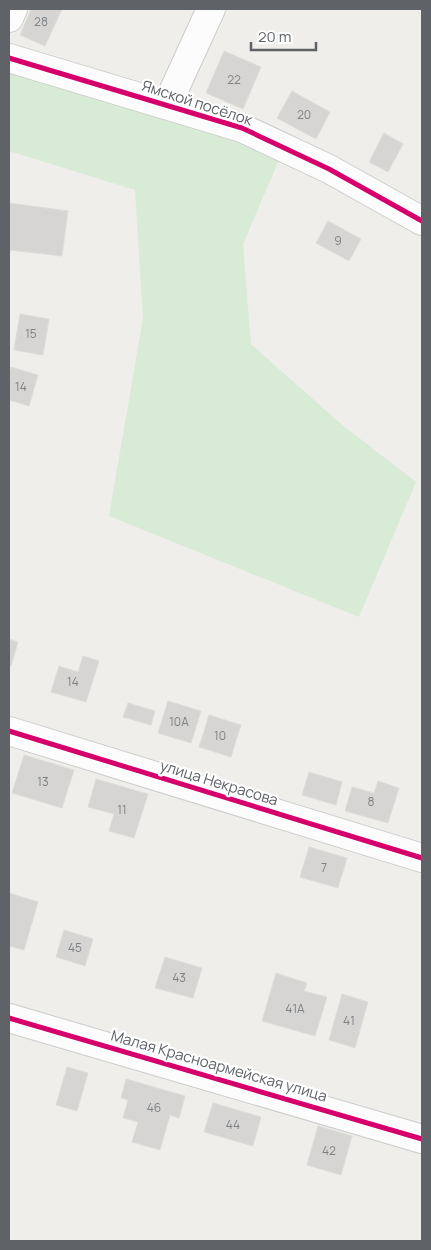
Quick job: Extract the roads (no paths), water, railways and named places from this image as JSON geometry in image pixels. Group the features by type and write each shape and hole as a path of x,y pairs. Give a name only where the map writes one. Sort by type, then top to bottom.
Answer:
{"street":[{"path":"9,18 13,9"},
{"path":"167,105 211,9"},
{"name":"Ямской посёлок","path":"9,58 242,128 329,169 422,221"},
{"name":"улица Некрасова","path":"9,731 422,858"},
{"name":"Малая Красноармейская улица","path":"9,1018 422,1139"}]}
